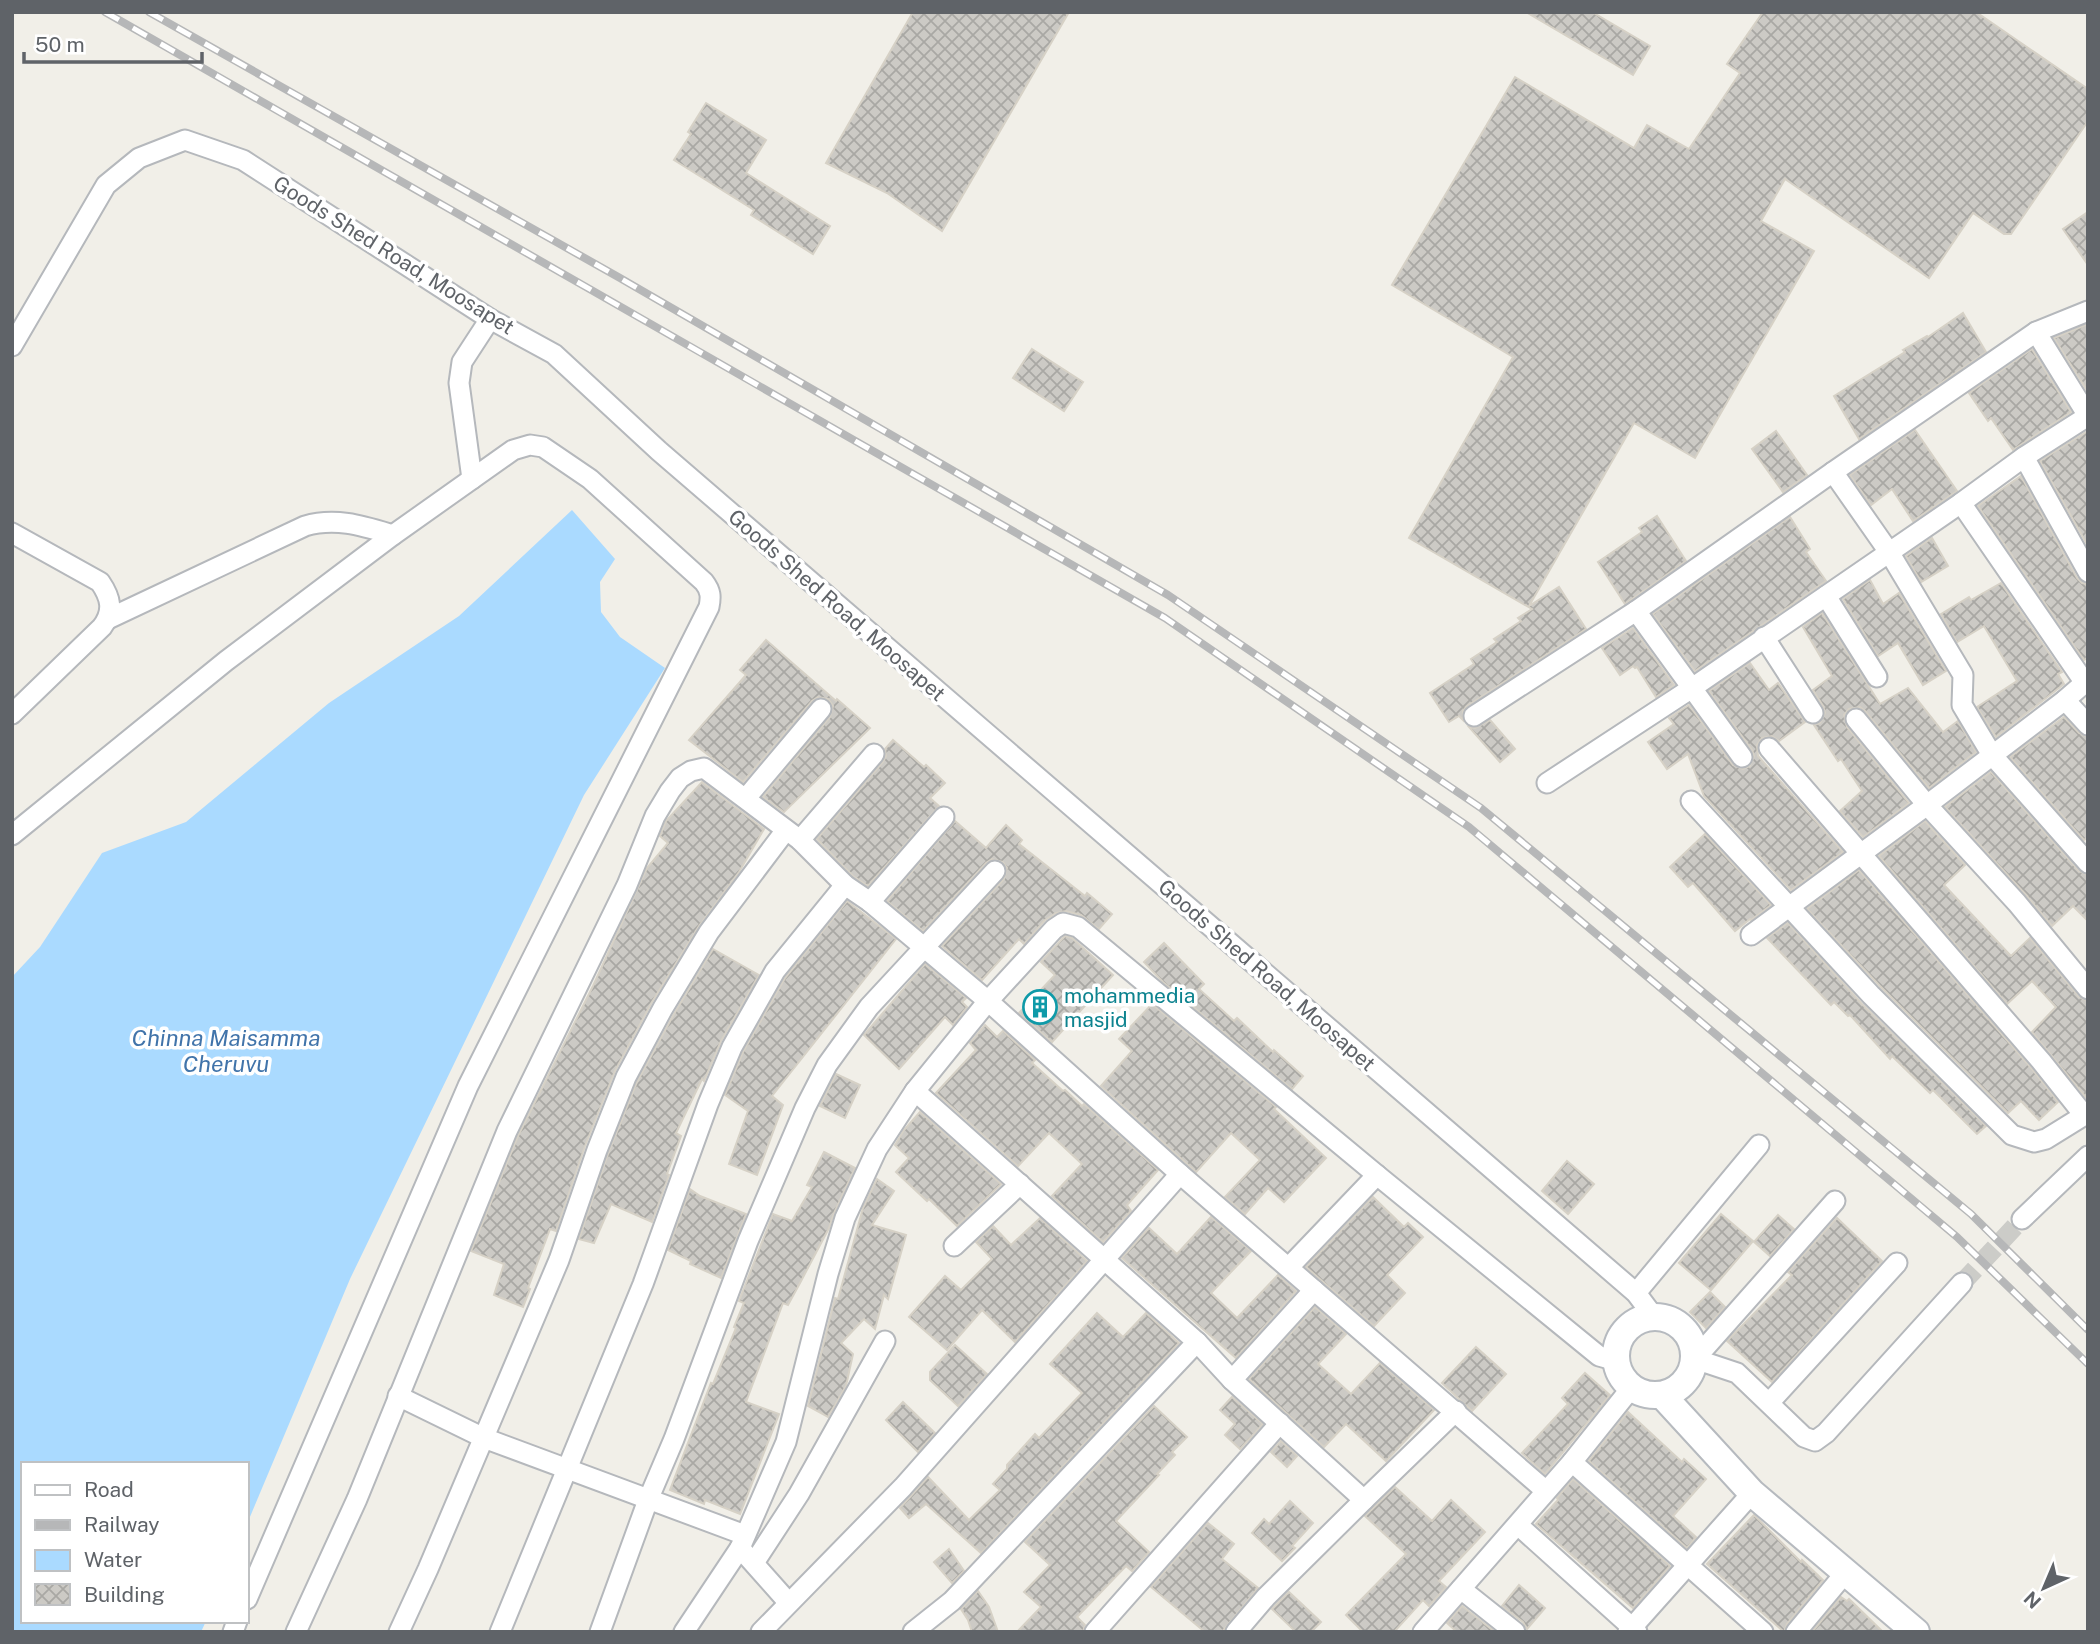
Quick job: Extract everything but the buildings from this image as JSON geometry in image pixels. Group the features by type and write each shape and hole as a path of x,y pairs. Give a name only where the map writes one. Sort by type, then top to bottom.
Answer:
{"street":[{"name":"Goods Shed Road, Moosapet","path":"12,346 106,185 139,158 186,140 243,160 490,318 554,354 659,452 1636,1293 1654,1317"},
{"path":"1474,716 1636,611 2036,332 2088,311"},
{"path":"472,479 459,383 462,362 490,318"},
{"path":"1547,783 1692,688 2024,457 2088,416 2036,332"},
{"path":"12,835 226,661 393,535 513,450 530,445 543,447 590,479 709,589 709,607 468,1086 248,1597"},
{"path":"2024,457 2088,572"},
{"path":"1833,472 1889,552 1963,675 1962,705 1992,755 2088,863"},
{"path":"1751,934 1927,805 2086,682 1961,503"},
{"path":"108,619 312,524 336,520 393,535"},
{"path":"12,533 100,582 108,593 111,605 108,619 102,627 12,714"},
{"path":"1826,596 1877,677"},
{"path":"1636,611 1742,757"},
{"path":"1764,637 1813,713"},
{"path":"2065,700 2088,725"},
{"path":"746,799 821,709"},
{"path":"1856,719 1927,805 2017,903 2088,989"},
{"path":"1691,801 1871,995 2012,1135 2034,1142 2046,1139 2086,1114 1769,748"},
{"path":"399,1632 559,1259 626,1077 709,932 793,835 874,754"},
{"path":"296,1632 357,1499 507,1131 627,885 655,816 680,778 691,771 704,768 793,835 845,885 870,902 988,1001 1180,1174 1546,1490"},
{"path":"870,902 944,817"},
{"path":"600,1632 748,1241 805,1108 827,1065 869,1007 995,871"},
{"path":"500,1632 643,1284 708,1104 732,1047 775,971 845,885"},
{"path":"684,1632 743,1542 786,1442 828,1274 845,1218 877,1149 915,1091 988,1001 1054,929 1063,923 1078,927 1599,1356 1617,1361"},
{"path":"915,1091 1197,1342 1232,1380 1364,1500"},
{"path":"1636,1293 1759,1146"},
{"path":"2022,1219 2088,1156"},
{"path":"761,1632 903,1487 1180,1174"},
{"path":"1289,1267 1377,1175"},
{"path":"954,1246 1020,1184"},
{"path":"1695,1359 1835,1202"},
{"path":"1769,1403 1897,1263"},
{"path":"1695,1359 1737,1373 1804,1437 1815,1441 1826,1433 1962,1283"},
{"path":"1232,1380 1314,1290"},
{"path":"1654,1317 1667,1319 1687,1334 1695,1359 1692,1372 1684,1383 1674,1391 1662,1395 1649,1395 1632,1387 1620,1373 1617,1361 1617,1348 1630,1327 1641,1320 1654,1317"},
{"path":"754,1563 799,1494 885,1341"},
{"path":"913,1632 952,1601 1197,1342"},
{"path":"1423,1632 1572,1462 1632,1387"},
{"path":"1662,1395 1752,1493 1916,1632"},
{"path":"398,1396 484,1438 648,1500 743,1542 754,1563 789,1602"},
{"path":"1236,1632 1266,1597 1456,1411"},
{"path":"1095,1632 1280,1423"},
{"path":"1572,1462 1763,1632"},
{"path":"1518,1525 1632,1630 1752,1493"},
{"path":"1796,1632 1846,1572"},
{"path":"1461,1590 1515,1632"}],"water":[{"name":"Chinna Maisamma Cheruvu","path":"572,510 615,559 600,582 601,612 620,637 665,668 584,795 350,1279 248,1522 248,1462 21,1462 21,1623 205,1623 201,1632 12,1632 12,977 40,947 102,853 186,822 329,703 459,616"}],"tunnel":[{"path":"1962,1283 2022,1219"}],"railway":[{"path":"105,12 1165,618 1469,827 1957,1237 2088,1364"},
{"path":"149,12 620,278 1168,595 1481,808 1971,1214 2088,1330"}],"place":[{"name":"mohammedia masjid","path":"1040,1007"}]}
